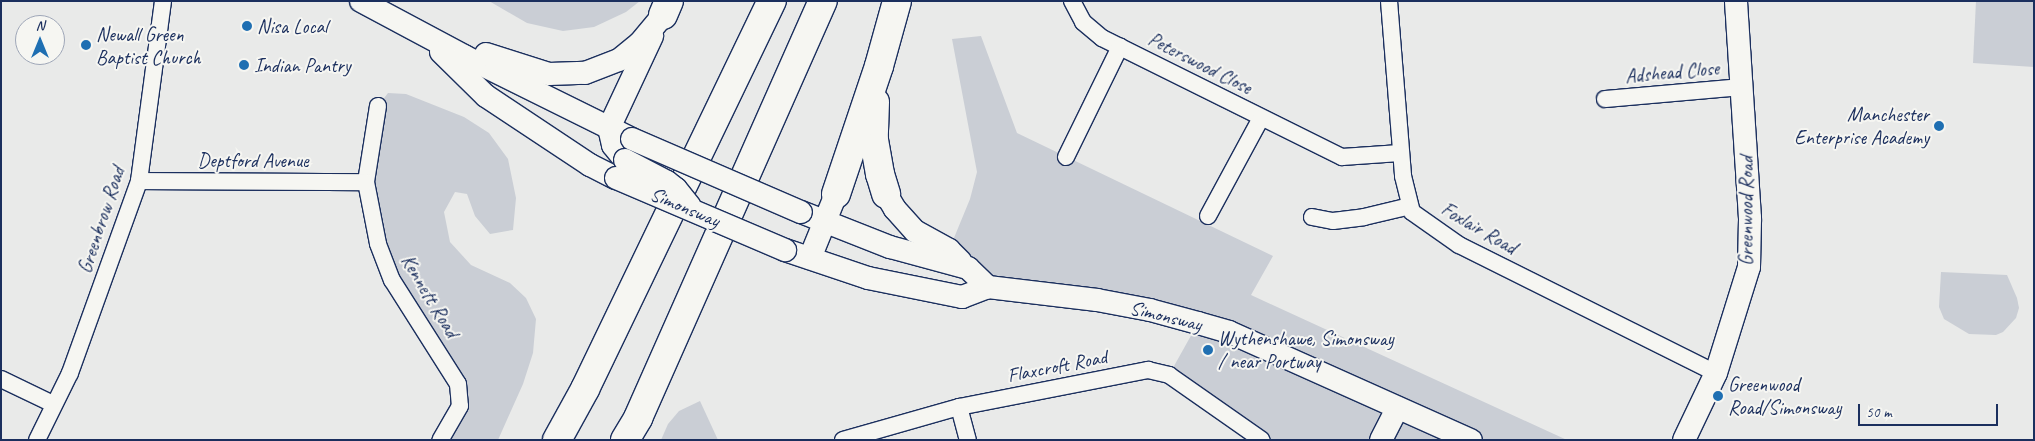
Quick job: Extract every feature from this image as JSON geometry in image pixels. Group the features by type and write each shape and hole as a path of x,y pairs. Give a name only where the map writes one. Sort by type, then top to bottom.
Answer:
{"highway":[{"path":"557,440 585,389 772,1"},
{"path":"625,440 646,400 823,1"},
{"path":"836,194 879,66 897,1"},
{"path":"879,66 875,102 874,140 880,174 886,194"}],"street":[{"name":"Greenbrow Road","path":"37,440 53,404 70,373 139,181 163,1"},
{"name":"Simonsway","path":"361,1 608,128 625,159 692,210 785,250 868,278 962,297 988,287 1097,300 1150,310 1206,325 1229,332 1471,440"},
{"name":"Peterswood Close","path":"1072,1 1082,22 1102,38 1342,157 1400,153"},
{"name":"Foxlair Road","path":"1389,1 1402,176 1412,212 1459,245 1716,373"},
{"name":"Greenwood Road","path":"1684,440 1716,373 1749,267 1750,218 1736,1"},
{"path":"421,32 540,71 569,75 585,73 619,60 639,44 666,8"},
{"path":"608,128 666,8"},
{"name":"Simonsway","path":"421,32 486,96 590,166 625,159 801,212 890,246 968,268 988,287"},
{"name":"Peterswood Close","path":"1066,157 1120,47"},
{"name":"Adshead Close","path":"1605,99 1742,87"},
{"name":"Kennett Road","path":"378,106 366,182 378,244 392,280 458,384 460,406 440,440"},
{"name":"Peterswood Close","path":"1208,216 1261,118"},
{"name":"Deptford Avenue","path":"139,181 366,182"},
{"path":"810,258 836,194"},
{"path":"886,194 895,209 915,231 949,250 968,268"},
{"path":"1312,217 1333,221 1364,217 1410,206"},
{"name":"Flaxcroft Road","path":"843,440 959,407 1148,370 1169,375 1262,440"},
{"path":"1,379 53,404"},
{"path":"959,407 968,440"},
{"path":"1381,440 1397,408"}],"shaded area":[{"path":"489,1 640,1 626,12 594,27 563,31 527,23"},
{"path":"1976,1 2034,1 2034,67 1973,63"},
{"path":"981,36 1017,133 1273,256 1251,295 1567,440 1262,440 1169,375 1198,323 988,287 949,250 970,199 977,172 952,39"},
{"path":"388,93 406,94 464,117 489,133 508,159 516,198 513,230 490,234 475,216 467,194 455,192 444,212 450,242 471,265 510,283 526,298 536,319 533,353 523,384 498,440 440,440 458,384 392,280 366,182 378,106"},
{"path":"1941,272 2007,275 2017,298 2019,308 2016,318 2003,332 1996,335 1969,334 1944,319 1939,307"},
{"path":"700,401 718,440 661,440 668,424 679,411"}],"place":[{"name":"Nisa Local","path":"247,26"},
{"name":"Newall Green Baptist Church","path":"86,45"},
{"name":"Indian Pantry","path":"244,65"},
{"name":"Manchester Enterprise Academy","path":"1939,126"},
{"name":"Wythenshawe, Simonsway / near Portway","path":"1208,350"},
{"name":"Greenwood Road/Simonsway","path":"1718,396"}]}
